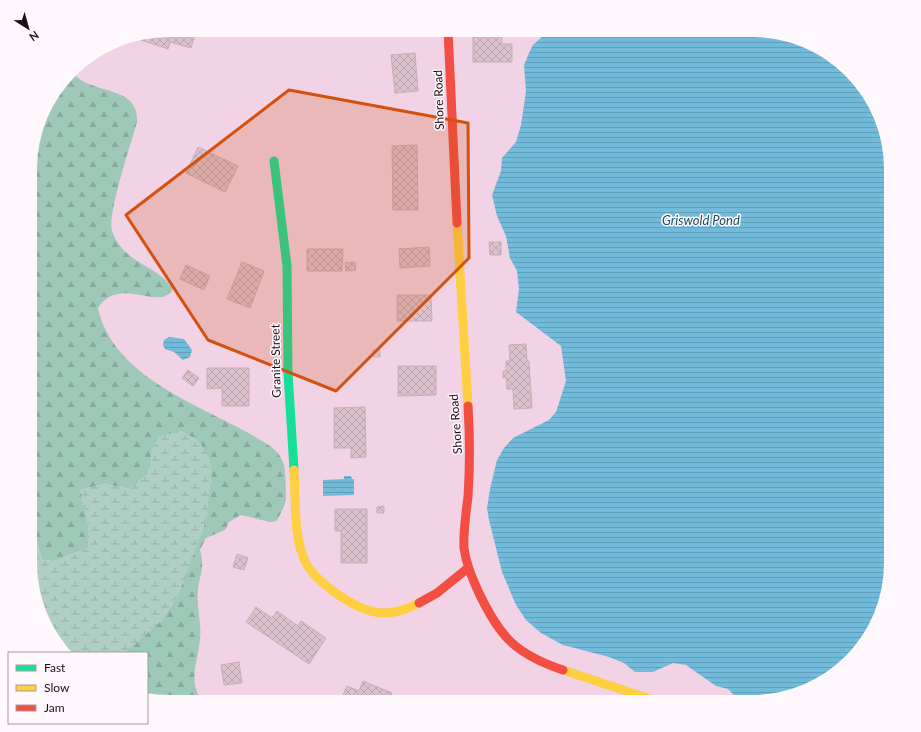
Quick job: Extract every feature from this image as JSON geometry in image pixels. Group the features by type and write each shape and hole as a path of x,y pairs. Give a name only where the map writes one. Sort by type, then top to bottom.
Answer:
{"street":[{"name":"Shore Road","path":"448,37 455,187 471,447 464,547 468,568 490,617 501,632 519,650 540,662 638,695"},
{"name":"Granite Street","path":"274,161 286,254 288,381 298,533 303,561 307,569 315,578 347,599 363,608 389,613 408,608 423,601 468,568"}],"highlighted area":[{"path":"289,90 468,123 469,258 336,391 208,340 126,215"}],"green space":[{"path":"76,76 89,84 122,95 130,101 136,110 137,122 116,195 111,222 112,231 125,252 163,277 173,289 167,295 159,297 149,297 128,293 117,294 107,298 98,308 107,332 121,353 139,370 160,386 252,435 266,443 278,453 284,465 286,499 277,521 270,522 241,515 229,522 225,530 206,538 200,550 202,566 198,602 200,634 194,679 199,695 160,695 148,693 148,652 125,652 162,620 178,595 188,566 160,437 152,449 151,465 147,474 130,489 104,484 80,490 88,523 88,548 54,561 42,560 37,542 38,151 41,135 51,110 64,88"},
{"path":"179,430 196,439 207,452 212,473 206,521 178,595 162,620 126,652 72,652 59,637 47,614 41,597 37,572 37,542 42,560 54,561 88,548 88,523 80,490 104,484 130,489 147,474 151,465 152,449 160,437"}],"water":[{"name":"Griswold Pond","path":"542,37 761,37 786,41 803,47 833,64 857,88 874,118 880,135 884,160 884,572 880,597 874,614 862,637 839,662 826,673 803,685 770,694 734,695 728,689 716,686 686,665 673,663 653,672 635,672 624,663 609,657 563,645 541,633 526,620 516,605 502,572 487,508 497,460 504,448 513,438 549,420 556,412 566,381 561,346 516,312 519,289 517,271 510,258 506,236 497,216 492,195 501,171 502,158 516,142 521,125 526,91 524,65 533,45"},
{"path":"169,337 184,339 192,350 190,357 183,360 174,352 165,349 163,345 164,340"},
{"path":"344,476 351,476 352,479 354,479 354,495 323,496 323,480 344,479"}],"building":[{"path":"169,37 194,37 191,48 170,42 168,49 141,40"},
{"path":"473,37 501,37 502,44 512,44 512,62 473,62"},
{"path":"415,53 418,91 395,93 391,55"},
{"path":"417,145 418,210 393,210 392,146"},
{"path":"198,147 238,166 225,192 186,173"},
{"path":"489,242 501,242 501,255 490,255"},
{"path":"429,247 430,266 400,268 399,249"},
{"path":"307,249 343,249 342,271 307,271"},
{"path":"242,262 264,271 250,308 227,299"},
{"path":"355,262 356,270 346,271 345,263"},
{"path":"186,265 210,276 204,290 180,279"},
{"path":"397,295 431,295 432,321 397,321"},
{"path":"526,344 527,361 529,361 532,408 514,409 513,389 507,389 506,377 503,378 503,371 506,371 506,361 510,361 509,345"},
{"path":"373,350 380,350 380,357 373,357"},
{"path":"398,366 436,366 436,395 398,396"},
{"path":"207,368 249,368 249,406 222,406 222,388 207,389"},
{"path":"188,370 199,378 193,386 182,378"},
{"path":"365,407 366,457 351,458 351,448 334,448 334,408"},
{"path":"384,506 384,513 377,513 377,507"},
{"path":"335,509 367,509 367,563 341,563 341,531 335,531"},
{"path":"237,554 248,558 244,570 233,567"},
{"path":"256,607 272,618 277,611 298,626 301,621 326,638 309,664 246,622"},
{"path":"239,662 242,683 224,685 221,665"},
{"path":"363,681 392,693 391,695 343,695 347,686 359,691"}],"traffic: fast":[{"path":"274,161 287,266 288,373 294,470"}],"traffic: slow":[{"path":"457,223 468,406"},
{"path":"294,470 298,540 305,561 317,577 325,585 346,599 356,605 375,612 386,613 398,611 419,603"},
{"path":"563,670 638,695"}],"traffic: jam":[{"path":"448,37 457,223"},
{"path":"468,406 469,474 464,542 466,560 478,591 501,632 521,650 532,657 563,670"},
{"path":"419,603 437,593 468,568"}]}
